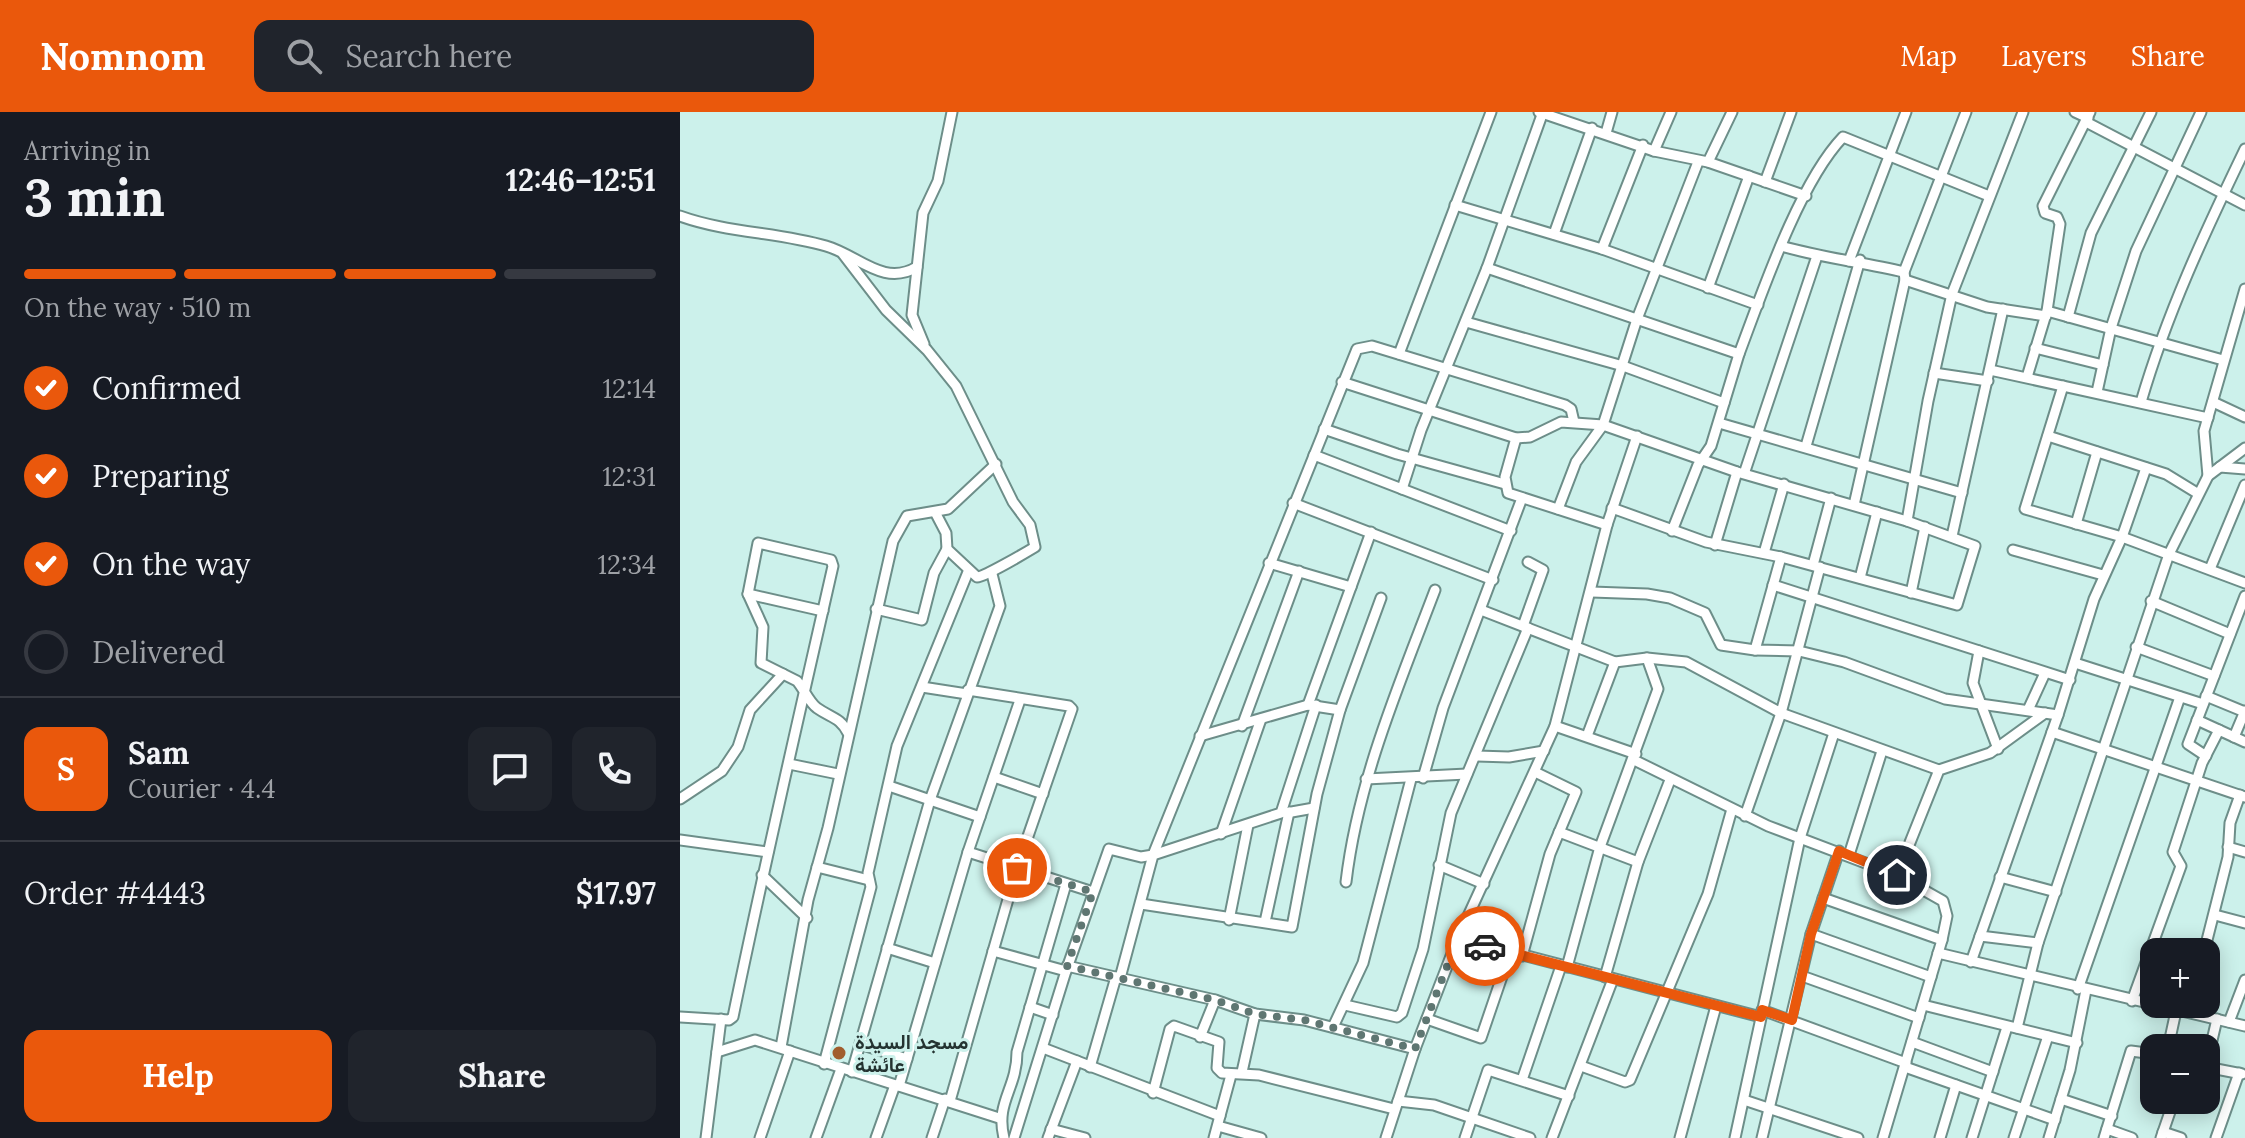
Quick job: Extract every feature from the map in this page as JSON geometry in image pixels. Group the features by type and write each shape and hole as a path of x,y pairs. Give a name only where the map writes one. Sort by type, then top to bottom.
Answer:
{"street":[{"path":"927,350 912,315 917,267 923,213 938,181 952,112"},
{"path":"1399,354 1491,112"},
{"path":"1606,133 1612,112"},
{"path":"1654,151 1671,112"},
{"path":"1558,509 1576,462 1603,425 1655,269 1703,162 1732,112"},
{"path":"1765,182 1791,112"},
{"path":"1806,446 1854,261 1887,153 1906,112"},
{"path":"1907,521 1952,294 2023,112"},
{"path":"2075,112 2088,117 2135,148 2245,205"},
{"path":"2068,317 2091,233 2151,112"},
{"path":"2097,392 2111,328 2136,251 2201,112"},
{"path":"1402,489 1444,369 1487,268 1541,113 1654,151 1703,162 1806,196"},
{"path":"1854,505 1905,276 1964,113"},
{"path":"2027,377 2046,313 2060,224 2057,217 2045,213 2043,206 2088,117"},
{"path":"1554,234 1592,128"},
{"path":"1672,531 1719,423 1739,354 1781,246 1806,196 1843,137 1887,153 1938,178 1989,196"},
{"path":"1602,249 1643,145"},
{"path":"2141,402 2159,341 2187,268 2245,149"},
{"path":"1708,288 1749,176"},
{"path":"1455,205 1602,249 1758,305"},
{"path":"680,216 757,234 793,238 843,254 882,272 897,274 917,267"},
{"path":"1781,246 1817,256 1854,261 1905,276 1976,304 2068,317 2223,360"},
{"path":"843,254 886,310 927,350 956,386 1013,502 1030,525 1035,544 1033,549 1004,561 992,574 977,577 968,572 947,549"},
{"path":"1715,545 1817,256"},
{"path":"1487,268 1739,354"},
{"path":"2208,476 2203,443 2223,360 2245,289"},
{"path":"1952,536 2003,309"},
{"path":"1466,322 1623,366 1724,403"},
{"path":"1090,1067 1141,904 1153,855 1352,358 1363,345 1399,354 1565,405 1571,409 1574,422"},
{"path":"2035,348 2103,365"},
{"path":"1990,370 2208,418"},
{"path":"1934,373 1988,381"},
{"path":"1342,382 1516,438 1530,437 1553,423 1603,425 1703,461 1907,521 1975,546 1959,605 1781,557 1715,545 1612,508"},
{"path":"2063,386 2025,509 2122,537 2245,583"},
{"path":"2213,402 2245,417"},
{"path":"1719,423 1756,431 1962,493"},
{"path":"1324,429 1412,459 1505,484"},
{"path":"1386,1138 1415,1049 1458,938 1555,726 1578,647 1607,525 1637,436"},
{"path":"2048,436 2176,479 2197,493"},
{"path":"1516,438 1505,484 1508,493 1607,525"},
{"path":"1972,1138 1993,1072 2012,1027 2169,554 2208,476 2245,448"},
{"path":"2076,524 2097,452"},
{"path":"1314,455 1511,531"},
{"path":"760,1138 785,1049 817,867 893,541 906,518 951,506 996,464"},
{"path":"2220,467 2245,469"},
{"path":"1971,962 2070,680 2103,575 2122,537 2146,468"},
{"path":"1764,553 1784,484"},
{"path":"2210,569 2245,485"},
{"path":"1423,778 1443,708 1522,498"},
{"path":"1745,816 1799,651 1831,498"},
{"path":"1293,503 1493,580"},
{"path":"876,609 922,620 934,573 947,549 946,533 935,512"},
{"path":"1860,578 1877,512"},
{"path":"1911,593 1925,527"},
{"path":"1265,922 1285,813 1312,705 1371,532"},
{"path":"680,1017 733,1017 762,875 806,692 833,562 761,544 756,546 748,594 763,627 761,663 797,681 806,692 817,708 841,720 848,733"},
{"path":"2013,550 2103,575"},
{"path":"1755,650 1781,557"},
{"path":"1345,1005 1400,1016 1423,949 1451,813 1477,756 1543,570 1528,562"},
{"path":"1269,563 1351,587"},
{"path":"1242,726 1299,571"},
{"path":"824,1064 871,887 869,880 897,746 968,572"},
{"path":"852,1072 930,800 1000,606 992,574"},
{"path":"1773,585 2070,680"},
{"path":"1346,882 1350,845 1366,779 1435,590"},
{"path":"1592,592 1670,598 1705,613 1721,645 1799,651 1844,662 1945,699 2058,715"},
{"path":"748,594 823,611"},
{"path":"2206,756 2188,746 2245,596"},
{"path":"1141,904 1229,920 1293,925 1314,808 1340,710 1381,598"},
{"path":"2151,601 2230,634"},
{"path":"1481,610 1615,662 1647,658 1686,662 1781,713 1939,770 1998,749 2045,713"},
{"path":"2136,647 2214,676"},
{"path":"1979,651 1973,683 1998,749"},
{"path":"1522,1080 1564,966 1600,847 1658,689 1647,658"},
{"path":"1587,736 1615,662"},
{"path":"2075,663 2180,697 2205,700 2245,712 2234,737"},
{"path":"2028,710 2045,673"},
{"path":"681,798 722,771 736,752 750,710 783,674"},
{"path":"922,687 1069,706 1072,709 1017,868 948,1100 932,1138"},
{"path":"2049,1138 2077,1043 2082,990 2153,767 2180,697"},
{"path":"876,1138 907,1059 968,852 1020,700"},
{"path":"1200,736 1312,705 1340,710"},
{"path":"1221,834 1261,719"},
{"path":"2197,720 2245,742"},
{"path":"1555,726 1635,757 1670,780 1745,816 1897,875 1943,901 1947,916 1942,940 1883,1138"},
{"path":"2132,1001 2181,866 2173,852 2206,756 2219,730"},
{"path":"2052,732 2242,796 2230,823 2228,847 2208,938"},
{"path":"1735,1138 1800,838 1834,733"},
{"path":"1477,756 1509,757 1544,751"},
{"path":"1762,1138 1811,934 1882,751"},
{"path":"789,764 838,774"},
{"path":"1897,875 1939,770"},
{"path":"1522,956 1559,832 1576,790 1535,772"},
{"path":"1366,779 1467,774"},
{"path":"994,777 1043,794"},
{"path":"1333,1027 1345,1005 1381,902 1411,779"},
{"path":"1552,1138 1581,1066 1609,978 1638,862 1670,780"},
{"path":"889,786 980,817"},
{"path":"1014,1138 1066,969 1111,847 1141,857 1153,855 1285,813 1314,808"},
{"path":"1581,1066 1628,1083 1708,894 1732,809"},
{"path":"1229,920 1248,825"},
{"path":"1559,832 1638,862"},
{"path":"680,840 768,852"},
{"path":"2228,847 2245,852"},
{"path":"968,852 1093,892"},
{"path":"1439,865 1484,884"},
{"path":"817,867 869,880"},
{"path":"762,875 807,918"},
{"path":"2000,877 2056,892"},
{"path":"1004,1138 999,1118 1014,1080 1017,1052 1066,884"},
{"path":"1823,898 1942,940"},
{"path":"2215,915 2245,923"},
{"path":"1811,934 1931,977"},
{"path":"1980,936 2038,943"},
{"path":"1458,938 1665,994 1792,1020 1956,1085 2055,1120"},
{"path":"887,948 935,963"},
{"path":"993,951 1042,965 1215,1000 1255,1014 1333,1027 1415,1049"},
{"path":"1427,1019 1481,1038 1510,953"},
{"path":"1938,953 2140,1002"},
{"path":"1802,976 1919,1018"},
{"path":"2229,1022 2245,980"},
{"path":"1200,1037 1215,1000"},
{"path":"1923,1005 2077,1043"},
{"path":"1680,1138 1716,1006"},
{"path":"1030,1007 1053,1015"},
{"path":"1214,1138 1255,1014"},
{"path":"2214,1018 2245,1026"},
{"path":"706,1138 721,1019"},
{"path":"2214,1034 2217,1019"},
{"path":"1153,1093 1172,1027 1219,1042 1217,1068 1236,1074 1396,1105 1434,1105 1530,1138"},
{"path":"2014,1138 2048,1036"},
{"path":"717,1052 755,1040 999,1118"},
{"path":"1912,1042 1993,1072"},
{"path":"860,1044 907,1059"},
{"path":"1043,1048 1261,1138"},
{"path":"2132,1138 2105,1134 2131,1051 2140,1052"},
{"path":"1077,1061 1050,1133 1085,1138"},
{"path":"816,1138 841,1069"},
{"path":"1465,1138 1488,1070 1569,1096"},
{"path":"2216,1138 2242,1074 2220,1070"},
{"path":"1940,1138 1956,1085"},
{"path":"2061,1099 2112,1116"},
{"path":"1744,1100 1858,1138"},
{"path":"2169,1114 2162,1135 2181,1138"}],"way so far":[{"path":"1017,868 1093,892 1067,966 1215,1000 1255,1014 1304,1020 1415,1049 1458,938 1485,946"}],"place":[{"name":"مسجد السيدة عائشة","path":"839,1053"}],"route":[{"path":"1485,946 1665,994 1761,1017 1762,1010 1792,1020 1811,934 1839,851 1897,875"}]}
